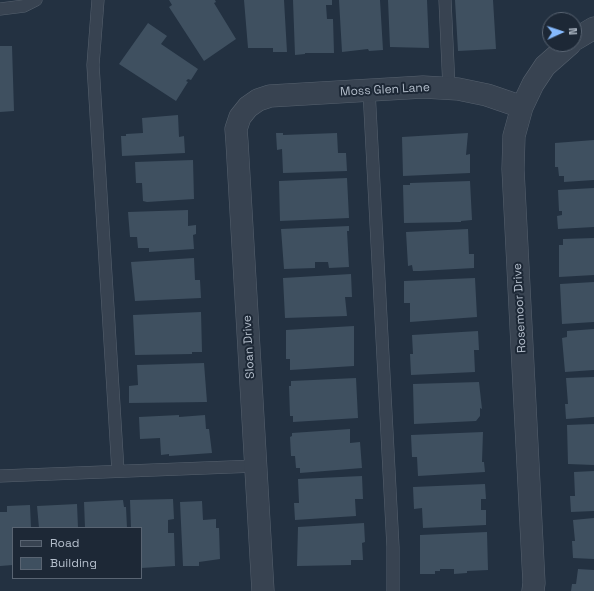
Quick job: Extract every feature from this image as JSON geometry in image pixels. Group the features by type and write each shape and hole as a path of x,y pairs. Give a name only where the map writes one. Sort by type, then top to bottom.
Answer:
{"street":[{"path":"582,35 594,28"},
{"name":"Rosemoor Drive","path":"533,591 534,583 513,169 514,136 522,107 533,84 545,66 561,52"},
{"name":"Moss Glen Lane","path":"248,107 258,100 270,96 423,87 449,88 486,95 522,107"},
{"name":"Sloan Drive","path":"248,107 240,117 236,129 263,591"}],"lane":[{"path":"0,9 24,6 36,0"},
{"path":"98,0 93,65 118,471"},
{"path":"445,0 449,88"},
{"path":"369,90 393,547 393,591"},
{"path":"0,476 256,466"}],"building":[{"path":"169,0 215,0 216,2 214,3 236,39 204,61 169,7 172,5"},
{"path":"244,0 284,0 287,52 273,52 273,48 248,48"},
{"path":"293,0 332,0 332,5 326,5 327,19 333,19 334,53 305,53 295,55"},
{"path":"339,0 380,0 383,50 369,51 368,49 342,52"},
{"path":"388,0 427,0 429,48 390,47"},
{"path":"455,0 493,0 496,49 458,51"},
{"path":"148,23 167,36 161,44 198,69 191,80 188,79 186,81 188,82 176,101 119,64"},
{"path":"0,46 12,46 14,111 0,112"},
{"path":"178,115 179,137 184,136 185,153 122,156 121,136 126,136 126,134 143,133 142,118"},
{"path":"276,133 283,133 283,135 337,133 338,153 346,153 347,171 283,173 282,149 277,150"},
{"path":"468,133 466,155 470,154 470,173 403,176 402,137"},
{"path":"594,140 594,180 564,182 564,176 559,176 558,167 555,167 555,143"},
{"path":"193,160 194,199 143,201 142,183 136,183 135,162"},
{"path":"347,178 349,218 280,221 279,181"},
{"path":"470,181 472,220 461,222 404,223 403,185 410,185 410,183"},
{"path":"594,188 594,227 558,229 557,216 562,215 562,211 559,211 558,190"},
{"path":"188,210 188,226 196,225 196,234 193,235 194,249 149,252 149,248 138,248 137,237 130,237 128,212"},
{"path":"349,226 349,231 347,231 349,267 329,268 328,262 315,262 315,268 284,269 281,229"},
{"path":"468,229 469,254 474,254 474,268 413,271 412,265 408,266 406,232"},
{"path":"594,238 594,275 559,277 559,245 563,245 563,239"},
{"path":"194,258 195,280 200,280 201,298 135,301 131,262"},
{"path":"351,274 352,297 345,297 347,316 285,318 283,278"},
{"path":"475,278 477,317 410,322 410,303 404,303 404,281"},
{"path":"594,282 594,322 562,324 560,284"},
{"path":"201,312 202,352 192,352 192,354 135,355 133,315"},
{"path":"354,326 354,366 290,370 290,359 286,359 286,330"},
{"path":"594,329 594,370 565,372 562,338 567,337 567,331"},
{"path":"478,331 479,350 474,350 475,372 411,375 410,354 413,354 412,335"},
{"path":"204,363 207,402 129,403 129,386 138,385 137,365"},
{"path":"594,377 594,417 566,419 565,404 568,404 566,378"},
{"path":"356,378 358,418 293,422 293,416 290,416 289,386 291,386 291,381"},
{"path":"479,382 482,409 480,408 480,416 476,421 414,424 413,384"},
{"path":"179,415 179,417 205,415 206,429 209,429 212,453 169,456 169,454 161,455 160,438 140,439 139,417"},
{"path":"594,424 594,465 568,464 567,425"},
{"path":"350,429 350,443 360,442 362,468 300,473 300,468 296,468 295,456 291,456 290,437 292,436 292,433"},
{"path":"483,432 482,462 484,462 485,472 418,476 417,457 412,457 411,435"},
{"path":"594,471 594,511 571,512 570,496 575,496 574,472"},
{"path":"362,476 363,499 355,499 356,516 295,520 294,503 299,503 298,479"},
{"path":"485,484 486,499 481,499 481,510 486,510 486,525 423,528 422,508 414,509 413,487"},
{"path":"173,499 174,519 168,520 168,533 174,533 175,566 142,568 142,527 131,527 130,500"},
{"path":"123,500 124,507 126,507 127,527 85,527 84,502"},
{"path":"202,501 203,520 216,519 216,528 219,528 220,559 199,562 199,566 183,566 180,502"},
{"path":"77,504 78,527 39,527 37,506"},
{"path":"30,505 31,527 12,527 12,565 0,566 0,512 7,512 7,506"},
{"path":"594,518 594,559 573,558 572,541 575,541 573,520"},
{"path":"364,523 365,542 362,543 363,560 351,560 351,565 297,566 298,527"},
{"path":"487,532 488,570 467,571 467,573 454,574 454,569 440,569 440,571 435,571 435,574 420,574 420,535"},
{"path":"578,569 594,570 594,591 571,591 572,584 576,584"}]}
